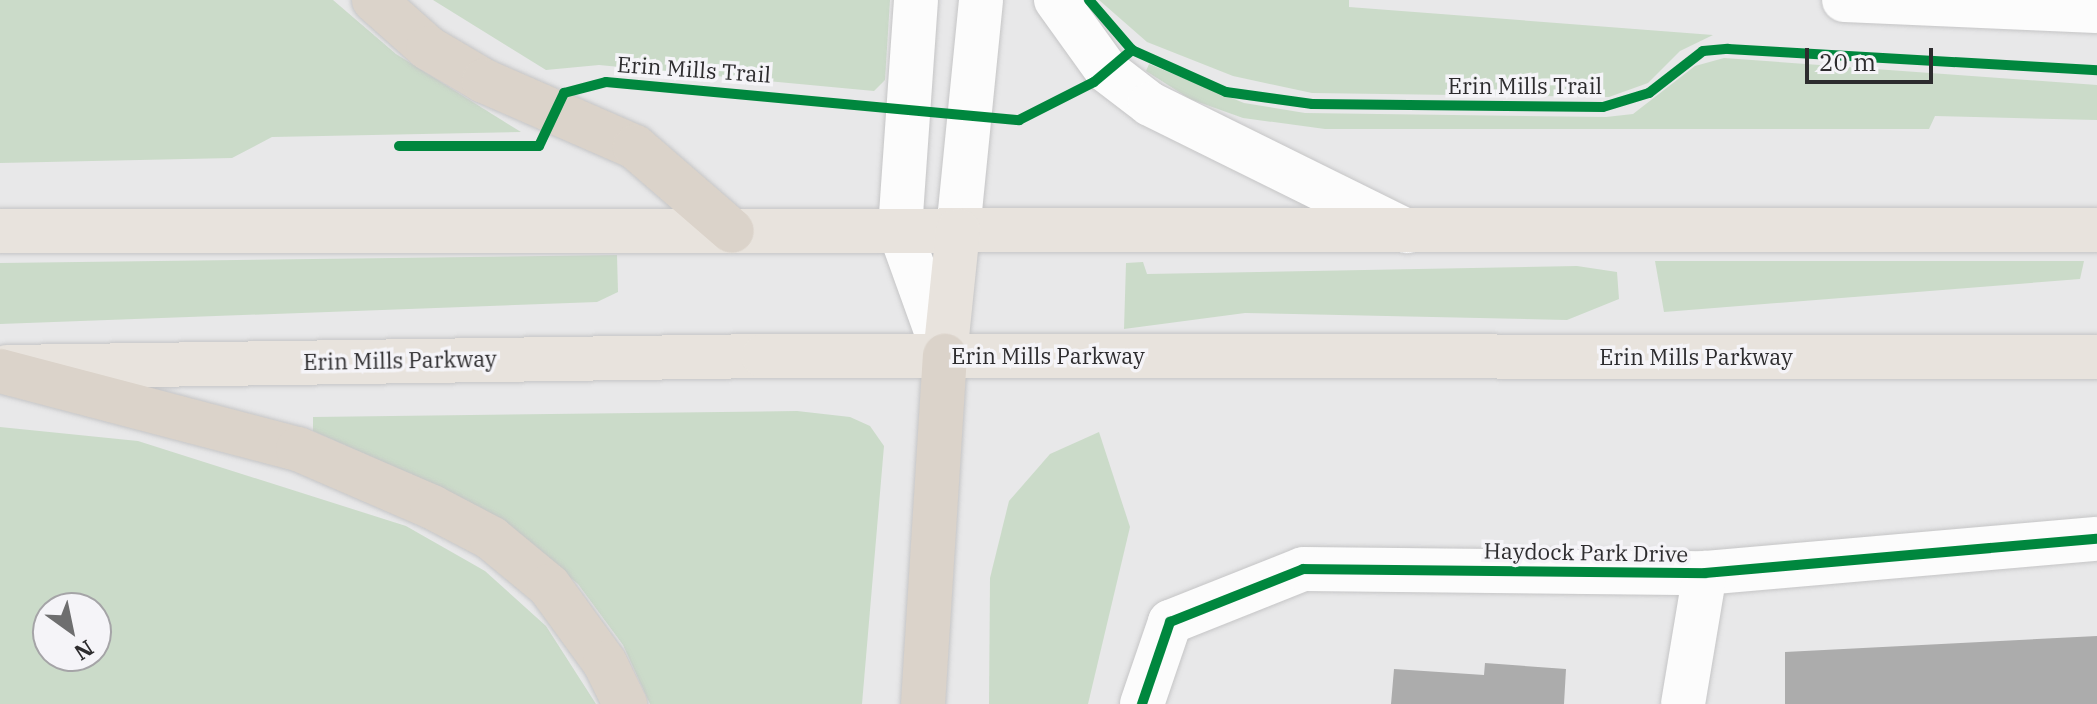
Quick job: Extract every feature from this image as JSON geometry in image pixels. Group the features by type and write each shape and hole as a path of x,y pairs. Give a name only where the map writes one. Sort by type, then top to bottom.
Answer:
{"highway":[{"path":"374,0 428,48 484,81 635,147 732,231"},
{"path":"923,704 945,356"},
{"path":"0,369 298,449 432,507 491,538 549,586 605,663 625,704"}],"main road":[{"path":"0,231 2097,230"},
{"path":"945,356 958,231"},
{"name":"Erin Mills Parkway","path":"0,369 945,356 2097,357"}],"street":[{"path":"916,0 900,231 945,356"},
{"path":"958,231 981,0"},
{"path":"1056,0 1107,71 1150,104 1407,231"},
{"path":"1844,0 2097,11"},
{"name":"Haydock Park Drive","path":"1142,704 1170,622 1303,569 1705,573 2097,539"},
{"path":"1683,704 1705,573"}],"green space":[{"path":"0,0 333,0 396,54 521,132 272,137 232,158 0,163"},
{"path":"433,0 890,0 885,80 874,91 599,65 546,70"},
{"path":"1099,0 1349,0 1349,7 1713,35 1680,51 1648,83 1609,97 1312,93 1233,76 1147,42"},
{"path":"1724,58 2097,85 2097,120 1935,116 1929,129 1325,129 1243,118 1190,99 1146,71 1149,64 1244,103 1305,113 1606,117 1633,114 1695,66"},
{"path":"617,255 618,292 597,302 0,324 0,263"},
{"path":"1655,261 2084,261 2080,279 1664,312"},
{"path":"1143,262 1147,274 1577,266 1617,272 1619,299 1567,320 1245,313 1124,329 1126,263"},
{"path":"797,411 850,417 870,426 884,446 862,704 650,704 623,645 578,584 513,530 440,487 313,431 313,417"},
{"path":"0,427 138,441 406,526 485,571 546,626 596,704 0,704"},
{"path":"1099,432 1130,527 1088,704 989,704 990,578 1009,501 1050,454"}],"building":[{"path":"2097,636 2097,704 1785,704 1785,652"},
{"path":"1485,663 1566,669 1564,704 1391,704 1394,669 1484,675"}],"cycle path":[{"name":"Erin Mills Trail","path":"1089,0 1132,50 1226,92 1312,104 1603,107 1649,93 1703,51 1728,49 2097,70"},
{"name":"Erin Mills Trail","path":"399,146 539,146 564,93 606,82 1019,120 1094,82 1132,50"},
{"path":"1142,704 1170,622 1303,569 1705,573 2097,539"}]}
